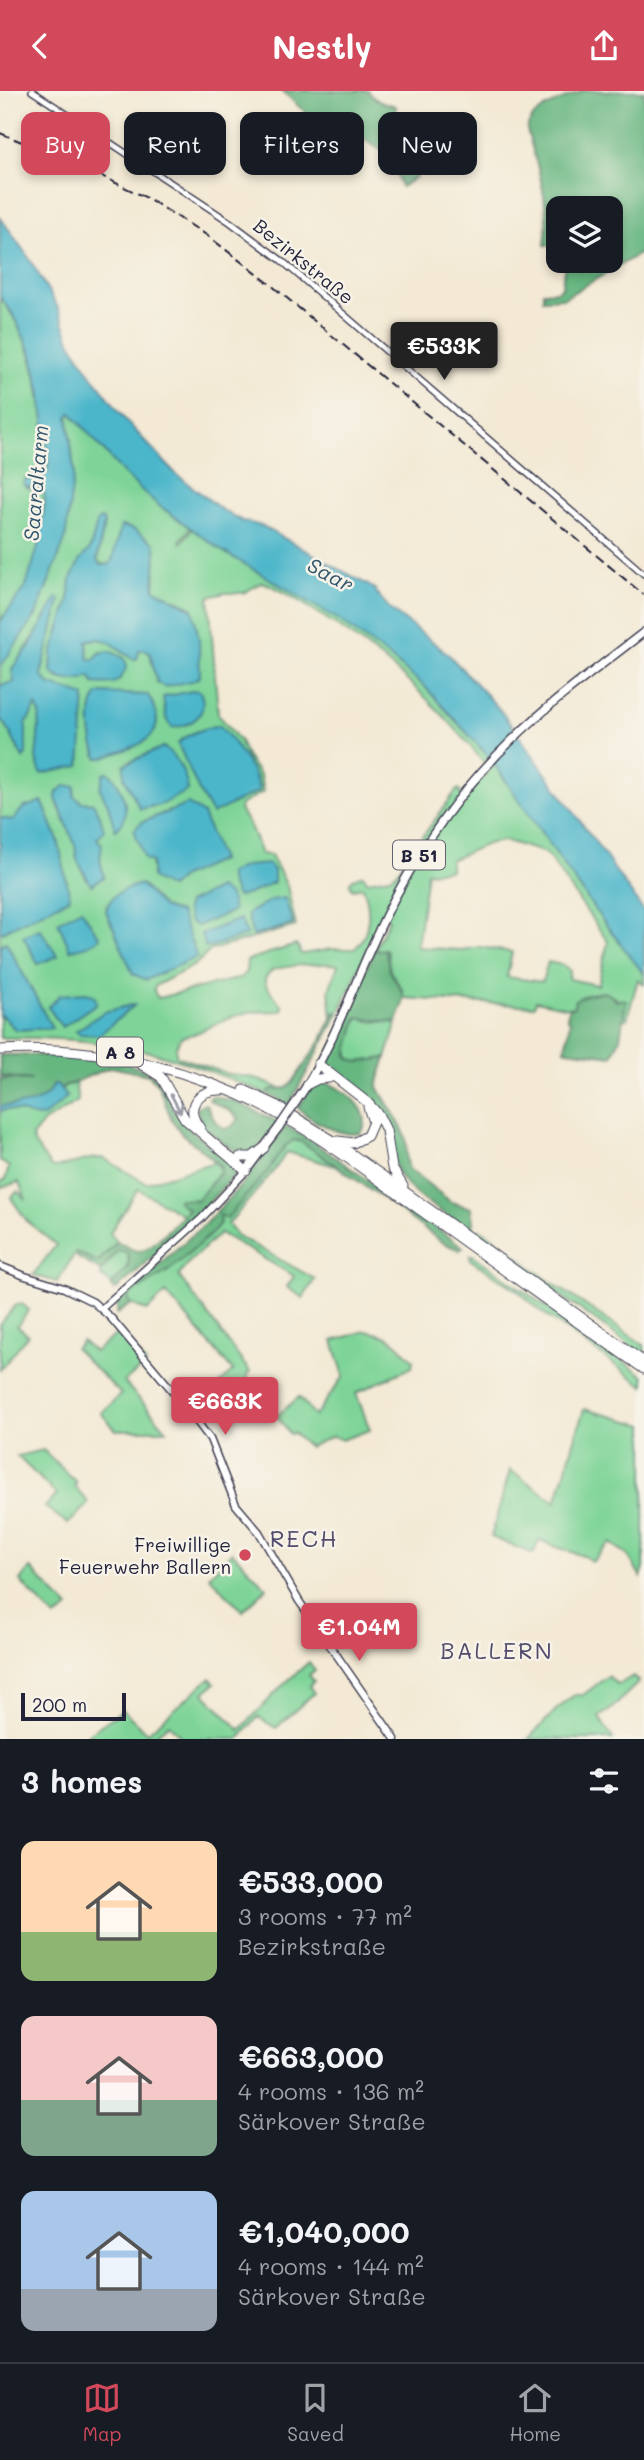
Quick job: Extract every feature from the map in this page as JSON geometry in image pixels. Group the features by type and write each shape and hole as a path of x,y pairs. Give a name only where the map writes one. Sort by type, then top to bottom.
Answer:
{"highway":[{"name":"A 8","path":"0,1044 81,1046 165,1062 245,1090 286,1111 332,1140 644,1369"},
{"name":"A 8","path":"0,1049 61,1050 128,1059 182,1073 233,1091 270,1109 318,1138 463,1237"},
{"path":"128,1059 161,1077 185,1119 247,1170"},
{"path":"317,1067 365,1104 373,1119 372,1129 362,1140 351,1143 332,1140"},
{"path":"317,1067 367,1102 378,1114 387,1133 394,1173 413,1197"},
{"path":"308,1084 329,1078"},
{"path":"233,1091 213,1090 204,1093 196,1101 194,1115 202,1129 246,1162 247,1170"},
{"path":"240,1157 252,1157 264,1148"},
{"name":"A 8","path":"475,1246 644,1361"}],"main road":[{"name":"B 51","path":"317,1067 385,917 414,863 460,798 511,741 584,678 644,632"},
{"path":"101,1309 202,1218 247,1170 296,1103 317,1067"},
{"path":"0,1266 72,1291 101,1309 205,1431 217,1453 236,1505 259,1532 299,1601 395,1739"}],"street":[{"name":"Bezirkstraße","path":"32,91 230,222 281,260 644,574"}],"green space":[{"path":"282,91 368,91 376,99 396,106 396,112 378,112 378,148 364,140 364,112 304,111"},
{"path":"583,91 644,91 644,251 623,263 623,196 546,196 546,216 539,173 527,130 534,116 558,101"},
{"path":"397,175 416,175 417,177 401,187"},
{"path":"564,273 607,273 564,298 543,299 543,292 557,291 562,287"},
{"path":"0,297 23,335 36,374 49,459 48,469 42,477 25,480 27,488 44,492 43,526 26,585 0,621"},
{"path":"71,413 157,504 190,528 181,543 192,529 224,552 330,613 426,688 490,758 485,764 427,699 384,660 288,594 262,582 244,593 225,593 209,597 218,714 240,741 246,756 260,776 263,792 239,808 251,828 261,854 271,855 287,886 296,926 211,950 195,965 155,986 154,991 158,998 240,978 246,972 247,961 296,945 303,954 331,949 355,949 367,927 368,911 363,887 352,889 350,883 353,879 363,875 367,881 390,877 396,873 456,791 459,789 464,800 494,764 600,917 644,974 644,984 638,979 627,1019 623,1020 626,1001 602,993 592,993 579,998 575,1000 574,1007 569,1008 536,1001 534,1006 403,998 403,990 390,971 387,950 374,951 389,919 382,916 339,1013 335,1012 332,1017 329,990 338,965 286,967 273,970 265,979 266,985 283,1007 281,1011 251,1012 231,1017 181,1037 176,1047 176,1055 179,1057 228,1074 254,1078 282,1089 270,1090 267,1094 210,1071 132,1048 75,1040 0,1038 0,1014 16,1030 52,1028 6,942 0,945 0,933 70,898 58,840 42,801 23,808 13,820 0,818 0,718 23,758 26,754 26,724 36,706 40,714 38,742 49,684 41,675 60,599 12,669 14,682 0,685 0,667 36,615 71,491 74,472 68,416","holes":["98,521 104,523 97,563 109,565 122,526 156,553 156,592 190,606 157,682 147,649 139,650 137,659 134,659 101,639 87,641 88,658 93,660 100,653 94,683 90,676 59,678 51,672 52,653 69,600 71,579 80,560 90,549","98,694 148,696 153,704 96,755 91,724 92,707","219,725 256,778 259,788 200,793 179,741","164,747 180,765 188,790 130,761","75,787 74,796 82,802 101,844 100,860 104,877 91,885 82,870 73,838 56,798","168,811 203,814 220,860 182,877 170,888 151,866 142,822","506,841 546,853 608,942 598,985 569,979 570,970 548,962 542,982 507,977 512,952 480,947 461,950 417,947 427,872 450,870 450,860 491,843","141,884 162,907 180,913 111,924 106,911 107,904"]},
{"path":"385,949 390,971 403,993 403,1004 397,1022 357,1018 347,1055 358,1062 386,1058 378,1086 405,1135 409,1169 451,1202 471,1208 474,1229 472,1232 425,1201 408,1186 395,1166 387,1122 378,1107 326,1063 374,951"},
{"path":"602,992 609,994 616,1001 626,1001 620,1038 612,1056 565,1050 570,1022 567,1017 569,1008 574,1007 575,1000"},
{"path":"335,1012 339,1013 289,1105 267,1094 270,1090 286,1088 292,1083 322,1039"},
{"path":"360,1017 369,1021 397,1023 386,1058 358,1062 350,1059 350,1037"},
{"path":"0,1055 102,1060 141,1069 157,1079 184,1123 238,1169 237,1172 185,1228 114,1290 111,1286 128,1267 129,1257 126,1252 118,1250 101,1271 77,1257 76,1252 98,1262 117,1242 137,1251 149,1247 188,1209 178,1202 178,1199 197,1200 221,1172 220,1165 181,1133 171,1118 158,1085 149,1075 111,1067 61,1088 54,1084 45,1097 31,1103 0,1106 0,1079 32,1080 0,1076"},
{"path":"323,1082 347,1094 360,1107 365,1123 362,1132 355,1134 338,1131 319,1123 298,1108 311,1088"},
{"path":"75,1083 78,1101 44,1122 32,1137 51,1167 103,1158 146,1183 215,1162 221,1169 201,1197 192,1199 183,1215 138,1189 110,1233 117,1242 101,1261 95,1262 76,1252 57,1282 33,1275 56,1245 27,1221 11,1198 18,1191 26,1200 19,1182 0,1188 9,1167 0,1161 0,1111 15,1109 29,1115 66,1097 61,1088"},
{"path":"211,1096 234,1101 278,1122 252,1153 232,1149 200,1122 197,1108 203,1104 207,1105 214,1119 225,1129 239,1119 229,1110 209,1100"},
{"path":"286,1126 463,1247 460,1250 443,1243 302,1142 294,1140 285,1146 269,1170 227,1218 220,1215 220,1223 211,1234 168,1271 129,1295 131,1304 117,1314 117,1304 122,1297 205,1224 242,1184"},
{"path":"294,1140 302,1142 338,1167 287,1152 228,1224 236,1235 315,1279 303,1298 287,1287 294,1276 220,1233 187,1264 179,1276 250,1372 230,1410 212,1391 233,1371 166,1293 147,1311 131,1304 128,1295 168,1271 211,1234 220,1223 218,1217 220,1215 227,1218 269,1170 285,1146"},
{"path":"479,1229 545,1278 644,1345 644,1355 476,1235"},
{"path":"118,1250 126,1252 129,1261 126,1269 112,1284 101,1277 101,1271"},
{"path":"473,1255 644,1376 644,1386 542,1312 516,1289 471,1260 470,1256"},
{"path":"22,1304 29,1310 17,1326 28,1335 0,1370 0,1325 16,1305"},
{"path":"365,1331 392,1340 413,1360 412,1367 356,1393 370,1430 342,1440 333,1436 309,1447 293,1433 290,1434 277,1416 299,1397 315,1416 344,1376 333,1341"},
{"path":"120,1332 146,1364 124,1382 167,1430 116,1430 101,1413 121,1394 75,1349 82,1341 94,1352"},
{"path":"584,1409 644,1425 644,1567 641,1577 627,1554 610,1543 592,1562 586,1557 539,1541 533,1554 491,1537 510,1470 556,1502"},
{"path":"43,1450 77,1483 74,1486 88,1504 68,1524 45,1507 57,1495 17,1456"},
{"path":"232,1552 267,1588 243,1611 209,1576"},
{"path":"30,1568 69,1608 55,1618 20,1581"},
{"path":"309,1662 315,1670 309,1675 314,1681 309,1686 314,1693 276,1728 258,1717 239,1739 183,1739 169,1724 151,1739 95,1739 88,1734 123,1710 147,1733 210,1678 215,1683 204,1693 240,1730"},
{"path":"608,1676 618,1685 633,1676 639,1682 599,1717 613,1739 528,1739 574,1695 583,1695"}],"water":[{"path":"0,217 29,258 57,306 71,343 90,373 129,424 176,474 222,510 242,521 262,526 375,589 390,609 448,654 500,710 644,912 644,974 600,917 490,758 426,688 341,621 224,552 157,504 127,477 71,413 68,417 74,472 65,540 36,615 0,667 0,622 26,586 39,544 45,503 44,492 23,485 25,480 42,477 48,469 49,459 40,389 31,352 12,313 0,297"},
{"path":"102,519 104,523 97,560 101,565 109,565 112,560 121,526 133,529 154,543 154,589 193,609 199,639 200,677 164,687 157,682 147,650 139,650 137,659 134,659 101,639 87,641 88,658 93,660 100,653 110,651 124,658 127,666 115,682 94,683 90,676 70,680 51,672 52,653 69,600 71,579 80,560 90,549 98,520"},
{"path":"57,597 60,599 41,675 49,684 85,696 80,766 41,774 36,759 40,714 36,706 26,724 26,755 23,758 0,718 0,685 14,682 12,669 29,647"},
{"path":"200,691 203,699 198,717 187,724 172,728 166,718 163,697"},
{"path":"98,694 148,695 157,722 148,739 128,749 98,758 93,743 91,717 94,700"},
{"path":"219,725 249,766 259,791 212,814 178,744 191,734"},
{"path":"163,747 180,766 188,790 163,804 140,809 124,777 124,765"},
{"path":"108,772 122,792 125,809 121,825 115,830 100,789 104,773"},
{"path":"65,786 75,786 74,796 82,802 93,803 104,830 97,839 102,844 100,860 104,877 91,885 77,860 75,845 56,798 57,792"},
{"path":"42,801 58,840 70,898 0,933 0,818 13,820 23,808"},
{"path":"188,804 203,814 221,860 182,877 170,888 152,878 152,862 145,859 134,830 142,822"},
{"path":"268,864 274,870 274,882 237,897 229,880 229,873 245,866"},
{"path":"141,884 162,907 180,913 197,957 146,980 133,974 106,911 114,896"},
{"path":"219,888 230,896 233,911 197,926 190,922 186,910 188,903"},
{"path":"285,898 293,924 253,936 247,914 271,900"},
{"path":"81,909 100,938 84,947 70,950 58,922"},
{"path":"240,919 247,935 206,948 201,934"},
{"path":"40,929 58,956 38,964 23,936"},
{"path":"6,942 52,1028 16,1030 0,1014 0,945"},
{"path":"60,995 94,995 97,1003 62,1027 48,1007"},
{"path":"136,1004 99,1035 79,1034 76,1031 104,1012"},
{"path":"54,1084 57,1084 67,1097 43,1117 13,1110 0,1111 0,1106 31,1103 45,1097"}],"railway":[{"path":"0,133 85,168 149,199 208,236 270,284 644,595"}],"place":[{"name":"Freiwillige Feuerwehr Ballern","path":"245,1555"}],"district":[{"name":"RECH","path":"304,1538"},
{"name":"BALLERN","path":"497,1650"}],"water label":[{"name":"Saaraltarm","path":"35,483"},
{"name":"Saar","path":"331,574"}]}
